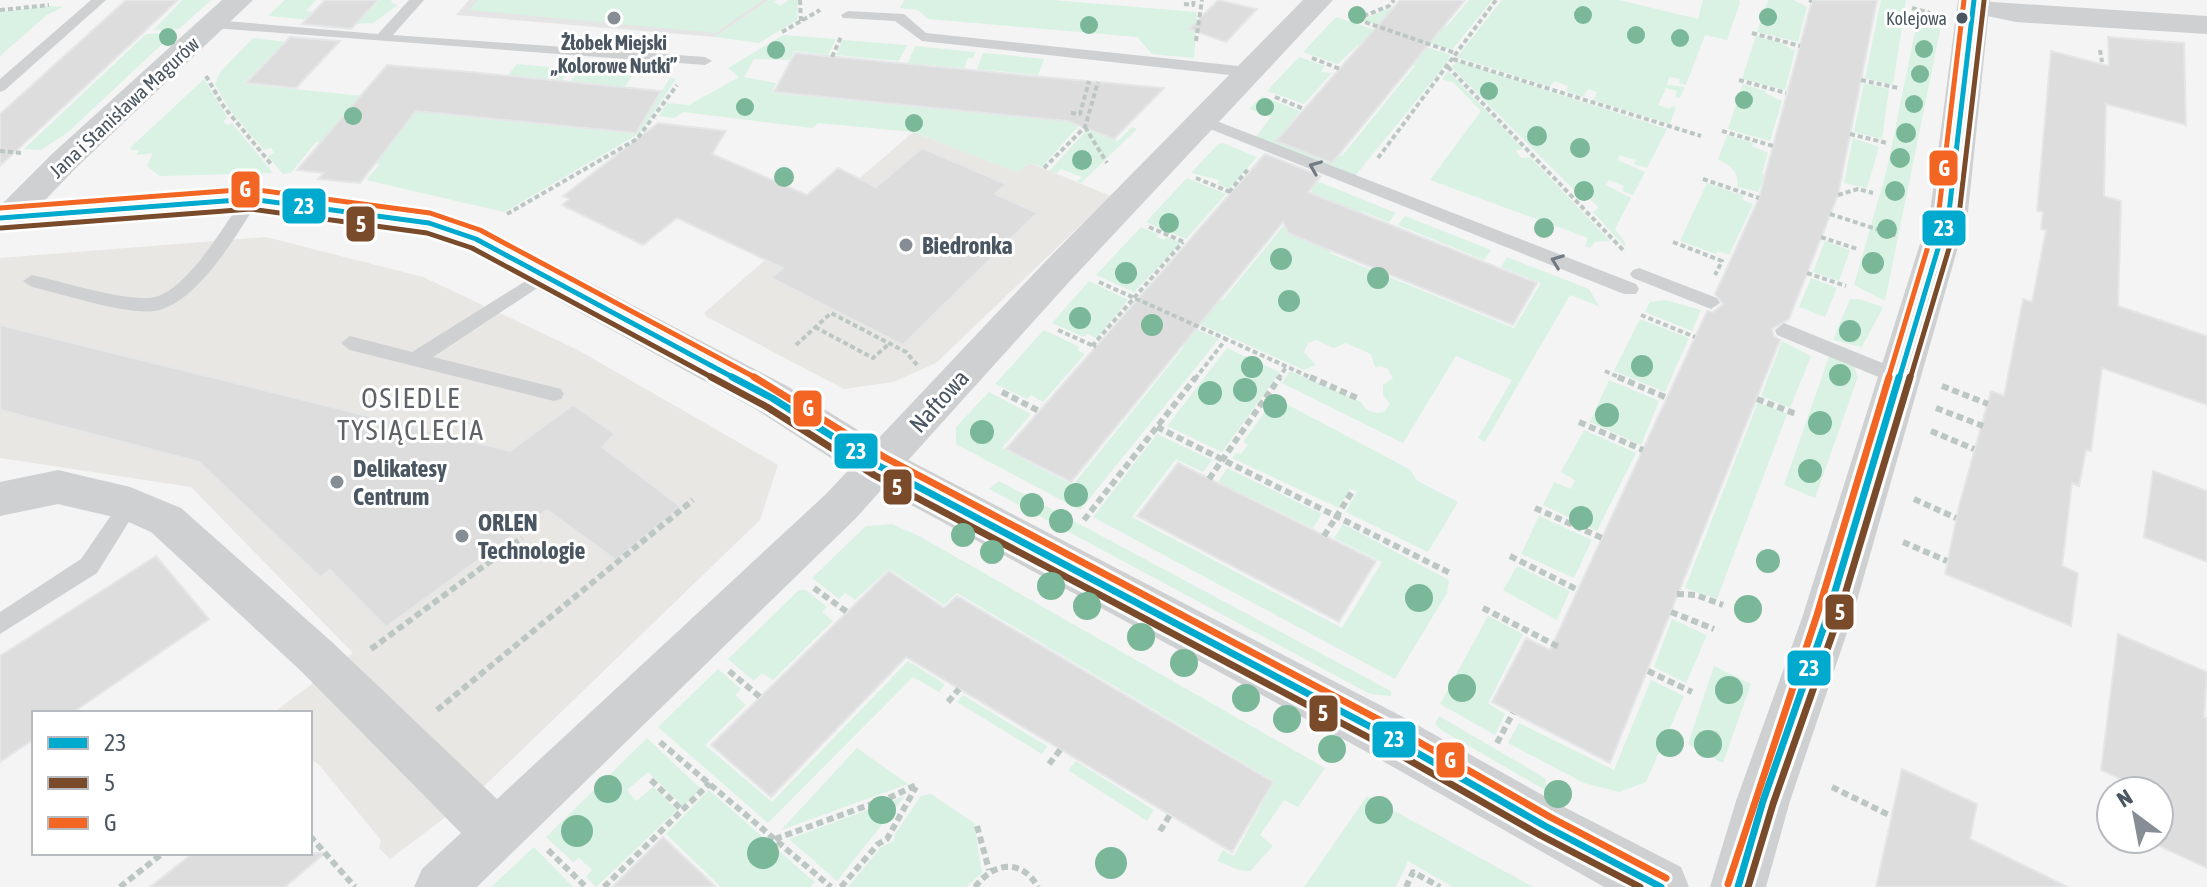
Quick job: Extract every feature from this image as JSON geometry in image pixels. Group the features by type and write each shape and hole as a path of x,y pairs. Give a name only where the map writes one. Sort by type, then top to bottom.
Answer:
{"street":[{"name":"Jana i Stanisława Magurów","path":"5,217 239,0"},
{"path":"1738,887 1763,801 1827,618 1949,212 1973,2 2016,13 2207,25"},
{"name":"Naftowa","path":"440,887 841,506 1201,120 1259,84 1332,8"},
{"path":"5,217 264,185 429,223 476,239 772,398 879,466 1370,727 1545,826 1661,887"},
{"path":"0,499 58,487 130,504 166,520 317,657 497,834"}],"lane":[{"path":"0,87 99,0"},
{"path":"382,39 417,0"},
{"path":"848,15 899,17 922,37 1259,84"},
{"path":"214,24 705,61"},
{"path":"1201,120 1358,184 1634,282 1711,303"},
{"path":"32,281 147,304 166,300 185,285 264,185"},
{"path":"415,359 545,275"},
{"path":"1784,330 1900,378"},
{"path":"350,343 554,394"},
{"path":"0,624 89,566 130,504"}],"path":[{"path":"800,0 801,21"},
{"path":"1184,4 1193,5 1194,0"},
{"path":"1355,19 1389,6 1394,0"},
{"path":"1358,184 1496,0"},
{"path":"782,32 826,7"},
{"path":"1332,8 1454,56 1701,136"},
{"path":"1912,8 1930,13"},
{"path":"1752,33 1800,46"},
{"path":"832,57 841,36"},
{"path":"1311,58 1340,69"},
{"path":"1448,67 1619,243 1634,282"},
{"path":"206,74 264,185"},
{"path":"495,221 637,139 646,131 682,76"},
{"path":"1044,168 1085,127 1098,81 1090,78 1080,114 1071,113"},
{"path":"1739,80 1786,93"},
{"path":"1861,80 1898,88"},
{"path":"1259,84 1304,109"},
{"path":"1085,127 1107,163"},
{"path":"1722,131 1773,146"},
{"path":"1850,134 1887,143"},
{"path":"1184,173 1230,192 1249,168"},
{"path":"1703,179 1759,198"},
{"path":"1838,195 1858,189 1873,193"},
{"path":"1830,214 1898,236"},
{"path":"1055,328 1094,346 1184,242 1137,222"},
{"path":"1821,237 1857,249"},
{"path":"1673,242 1725,262 1713,280"},
{"path":"1807,273 1846,286"},
{"path":"1097,282 1357,398"},
{"path":"796,345 831,313 906,352 911,359"},
{"path":"1636,313 1695,337"},
{"path":"815,327 873,358 889,344"},
{"path":"1084,520 1226,339"},
{"path":"1209,479 1287,366"},
{"path":"1605,371 1667,398"},
{"path":"1942,386 1988,404"},
{"path":"1000,390 1039,411"},
{"path":"1757,399 1796,414"},
{"path":"1936,408 1983,426"},
{"path":"1579,422 1643,450"},
{"path":"1157,427 1452,574"},
{"path":"1931,431 1974,449"},
{"path":"1324,536 1352,492"},
{"path":"1914,499 1956,518"},
{"path":"430,716 693,500"},
{"path":"1535,508 1602,538"},
{"path":"365,654 522,538"},
{"path":"1903,542 1947,561"},
{"path":"1510,556 1578,590"},
{"path":"812,587 847,612"},
{"path":"1677,594 1696,595 1723,605"},
{"path":"1483,608 1561,648"},
{"path":"1671,612 1714,629"},
{"path":"727,669 760,697"},
{"path":"1648,671 1692,692"},
{"path":"948,702 959,689"},
{"path":"1497,744 1513,713"},
{"path":"655,737 828,886"},
{"path":"1049,764 1061,749"},
{"path":"651,780 682,810"},
{"path":"604,887 710,783"},
{"path":"775,839 891,797 918,784 887,839 878,844 841,887"},
{"path":"1832,787 1891,816"},
{"path":"1160,831 1170,815"},
{"path":"977,826 989,870"},
{"path":"312,838 355,887"},
{"path":"543,845 586,887"},
{"path":"120,887 160,855"},
{"path":"975,887 989,870 1011,865 1021,867 1030,874 1038,887"},
{"path":"1406,887 1413,872 1440,887"}],"shaded area":[{"name":"Żłobek Miejski „Kolorowe Nutki”","path":"469,0 769,0 715,37 456,15"},
{"path":"913,132 1017,172 1030,163 1111,196 936,363 893,382 844,389 707,317 704,313"},
{"path":"266,237 423,277 578,350 778,465 760,520 475,795 390,859 379,848 381,840 312,760 312,711 276,711 353,653 191,487 0,458 0,258"}],"green space":[{"path":"182,0 211,0 179,29 154,30"},
{"path":"285,0 316,0 306,11 363,17 380,0 392,0 391,3 398,5 373,23 268,16"},
{"name":"Żłobek Miejski „Kolorowe Nutki”","path":"478,0 763,0 716,33 470,10"},
{"path":"769,0 777,0 774,2 780,6 789,0 798,0 797,20 759,43 715,37"},
{"path":"904,0 1053,0 1197,12 1194,58 1152,54 1137,37 928,19 918,10 900,8"},
{"path":"1469,0 1492,0 1452,50 1361,20 1390,8 1447,26"},
{"path":"1502,0 1619,0 1698,19 1703,0 1739,0 1740,3 1727,40 1705,35 1686,85 1679,83 1680,79 1669,77 1667,85 1685,87 1680,98 1675,97 1677,91 1666,88 1658,105 1670,109 1676,107 1670,124 1593,100 1597,92 1588,89 1583,97 1566,91 1568,86 1554,81 1550,87 1457,57"},
{"path":"1768,0 1793,0 1807,7 1798,42 1757,32"},
{"path":"1881,0 1906,0 1893,85 1865,78"},
{"path":"63,7 47,15 0,56 0,12"},
{"path":"1919,12 1942,21 1885,301 1854,285 1887,169"},
{"path":"1336,17 1451,55 1355,176 1255,138 1271,117 1249,109 1262,96 1300,111 1283,132 1342,156 1415,66 1358,45 1338,64 1303,52"},
{"path":"174,33 67,133 41,150 24,149 146,34"},
{"path":"783,35 836,39 828,55 794,51 790,60 754,59 744,77 776,83 772,93 1081,123 1042,167 1030,163 1017,172 913,132 818,123 813,128 683,112 674,118 659,116 667,103 689,105 739,77 728,68"},
{"path":"1756,36 1781,43 1795,51 1785,90 1742,79"},
{"path":"253,38 304,44 294,54 273,53 243,84 442,104 435,114 636,134 670,78 676,79 640,133 504,212 366,180 380,164 346,160 355,147 316,142 291,173 283,174 268,156 274,153 271,148 264,150 229,109 215,84 220,72"},
{"path":"843,40 907,45 899,61 836,55"},
{"path":"915,46 976,52 973,58 968,58 964,68 908,63"},
{"path":"983,53 1044,59 1038,75 977,69"},
{"path":"1299,57 1325,66 1321,72 1332,73 1304,104 1267,91"},
{"path":"1456,61 1667,129 1647,168 1634,164 1636,160 1619,155 1618,160 1645,172 1633,195 1622,191 1624,186 1609,180 1606,185 1631,198 1615,229 1626,244 1624,246 1593,212 1599,208 1589,198 1583,199 1464,80 1452,67"},
{"path":"517,64 570,69 562,80 508,75"},
{"path":"580,70 633,75 625,87 571,81"},
{"path":"1448,71 1523,149 1516,151 1521,158 1530,157 1610,241 1595,242 1590,248 1585,246 1588,238 1430,180 1481,111 1454,83 1442,79"},
{"path":"204,79 228,118 223,121 227,125 232,123 273,173 160,176 147,166 153,153 136,155 139,150 130,148"},
{"path":"1864,83 1889,89 1882,139 1854,132"},
{"path":"1743,84 1766,91 1782,101 1770,141 1728,129"},
{"path":"1132,127 1137,129 1081,183 1077,182 1082,177 1061,169 1057,173 1049,171 1087,130 1118,141"},
{"path":"1727,135 1753,143 1752,146 1768,153 1762,173 1766,175 1758,192 1737,187 1733,170 1718,160"},
{"path":"1853,138 1879,147 1867,188 1844,183"},
{"path":"1223,143 1257,157 1229,189 1217,183 1219,180 1191,173 1218,144"},
{"path":"1260,158 1396,213 1389,222 1361,211 1330,253 1514,328 1541,283 1501,267 1507,257 1589,289 1599,306 1570,295 1485,442 1478,438 1512,380 1456,356 1403,443 1282,383 1290,371 1361,402 1371,412 1384,412 1390,404 1383,395 1383,385 1393,378 1388,369 1375,367 1371,354 1346,343 1334,348 1316,340 1308,343 1304,352 1316,365 1304,370 1139,297 1159,273 1222,301 1312,191 1253,167"},
{"path":"1187,178 1226,194 1186,239 1146,222"},
{"path":"1707,183 1744,196 1742,200 1753,204 1729,255 1718,251 1716,254 1680,241"},
{"path":"1405,216 1491,250 1484,260 1398,225"},
{"path":"1141,227 1158,234 1156,237 1164,240 1167,237 1181,243 1134,292 1096,275"},
{"path":"1825,241 1850,250 1839,281 1813,272"},
{"path":"1811,278 1837,288 1825,317 1799,307"},
{"path":"1089,281 1128,300 1097,338 1087,334 1084,337 1052,323"},
{"path":"1850,299 1883,307 1862,347 1833,340"},
{"path":"1665,300 1701,310 1692,331 1645,312 1650,302"},
{"path":"1133,302 1219,339 1080,510 956,444 956,427 989,392 1031,414 1002,448 1073,485 1184,347 1121,317"},
{"path":"1640,319 1689,338 1665,392 1614,371"},
{"path":"1044,330 1080,347 1077,350 1085,354 1043,402 1031,395 1027,399 995,384"},
{"path":"1782,341 1811,356 1790,408 1761,396"},
{"path":"1227,348 1280,372 1222,452 1167,426"},
{"path":"1830,354 1853,363 1858,377 1815,498 1784,485"},
{"path":"1609,380 1659,401 1641,445 1590,422"},
{"path":"1275,398 1411,470 1416,480 1458,502 1428,552 1346,512 1357,491 1350,489 1339,508 1232,458 1236,453 1241,454 1248,445 1243,442"},
{"path":"1758,402 1787,414 1717,599 1685,588"},
{"path":"1584,430 1636,453 1597,531 1543,505 1554,482 1571,489 1575,480 1561,472"},
{"path":"1157,434 1212,460 1203,472 1176,459 1132,517 1342,628 1382,562 1334,538 1343,524 1449,580 1447,593 1395,679 1093,517"},
{"path":"1227,468 1322,514 1313,528 1218,482"},
{"path":"999,481 1391,691 1391,696 1370,694 989,489"},
{"path":"1539,516 1592,540 1574,578 1521,554"},
{"path":"892,524 919,536 1325,768 1298,807 1284,800 1260,835 1273,846 1250,871 1217,861 1223,850 1234,856 1274,781 957,593 944,605 889,569 855,600 845,593 839,599 812,578 866,526"},
{"path":"1517,566 1570,591 1557,620 1503,590"},
{"path":"799,590 806,590 827,607 822,612 833,621 773,680 762,673 754,681 728,659"},
{"path":"1488,616 1523,634 1488,703 1505,714 1495,735 1440,704"},
{"path":"1672,619 1707,635 1686,683 1654,667"},
{"path":"908,661 945,684 939,692 913,677 768,823 658,727 718,669 741,689 735,695 746,705 705,745 772,802"},
{"path":"1714,666 1751,684 1723,763 1688,744"},
{"path":"1651,680 1684,696 1646,782 1619,792 1584,783 1508,743 1519,723 1614,770"},
{"path":"963,695 1047,746 1042,754 957,702"},
{"path":"1439,716 1545,778 1547,791 1441,730 1435,724"},
{"path":"647,738 701,789 683,806 648,772 627,790 636,801 653,787 677,810 596,887 586,877 592,870 579,858 573,862 546,837"},
{"path":"857,748 908,784 781,830"},
{"path":"1076,761 1154,810 1147,821 1068,770"},
{"path":"709,790 815,882 810,887 721,887 666,834"},
{"path":"931,794 974,823 982,873 966,887 848,887 881,847 894,841 895,834 921,796"},
{"path":"905,796 837,881 789,839"},
{"path":"1367,796 1534,887 1453,887 1408,861 1396,887 1304,887"},
{"path":"534,847 573,887 491,887"}],"building":[{"path":"126,0 178,0 0,166 0,114"},
{"path":"325,0 378,0 351,29 302,24"},
{"path":"1218,0 1257,9 1226,42 1189,29"},
{"path":"1400,0 1465,0 1332,163 1276,141"},
{"path":"1812,0 1877,0 1838,195 1789,319 1772,329 1774,336 1780,340 1610,763 1492,702 1526,638 1550,650 1707,311 1713,312 1723,304 1715,294 1759,198"},
{"path":"290,37 340,41 296,88 246,83"},
{"path":"2108,37 2184,43 2186,125 2106,104 2104,196 2121,201 2118,306 2207,336 2207,405 2102,368 2091,451 2086,450 2079,486 2072,483 2062,566 2078,573 2071,626 1945,574 1959,506 1991,391 2004,396 2023,299 2032,302 2046,230 2041,229 2043,212 2037,211 2051,51 2109,66"},
{"path":"795,53 1164,88 1114,139 1067,121 774,92"},
{"path":"387,65 661,91 636,133 416,111 360,183 318,179 324,173 297,170"},
{"path":"658,123 726,131 712,154 807,195 838,168 876,187 922,148 1006,184 995,194 1037,213 903,345 771,278 783,268 677,218 643,245 562,205 569,199 563,196"},
{"path":"1265,154 1321,176 1308,192 1537,283 1513,325 1288,233 1283,222 1071,482 1006,449"},
{"path":"0,325 510,451 573,405 615,434 602,447 681,507 616,560 547,510 386,627 330,570 320,577 199,462 0,410"},
{"path":"1178,463 1376,561 1339,622 1137,516"},
{"path":"2153,471 2207,491 2207,562 2144,537"},
{"path":"156,556 209,619 75,711 32,711 32,740 0,762 0,656"},
{"path":"889,571 944,608 957,596 1273,782 1232,852 906,657 771,797 711,745"},
{"path":"2118,634 2207,672 2204,717 2207,718 2207,868 2175,853 2175,775 2112,775 2101,770"},
{"path":"1902,769 1977,804 1970,839 2068,887 1876,887"},
{"path":"663,837 716,887 612,887"},
{"path":"325,853 285,887 150,887 190,855"}],"transit line":[{"name":"G","path":"1728,884 1817,615 1939,210 1964,0"},
{"name":"23","path":"1738,887 1763,801 1827,618 1949,212 1974,0"},
{"name":"5","path":"1748,887 1773,804 1837,621 1959,215 1984,1"},
{"name":"G","path":"0,208 251,189 430,213 480,230 777,389 884,457 1389,725 1550,817 1666,878"},
{"name":"23","path":"0,218 251,199 429,223 476,239 772,398 879,466 1384,734 1545,826 1661,887"},
{"name":"5","path":"1,228 251,209 427,233 472,248 767,407 874,475 1379,743 1540,835 1640,887"}],"place":[{"name":"Żłobek Miejski „Kolorowe Nutki”","path":"614,18"},
{"name":"Kolejowa","path":"1962,18"},
{"name":"Biedronka","path":"906,245"},
{"name":"Delikatesy Centrum","path":"337,482"},
{"name":"ORLEN Technologie","path":"462,536"}],"district":[{"name":"OSIEDLE TYSIĄCLECIA","path":"411,414"}]}
